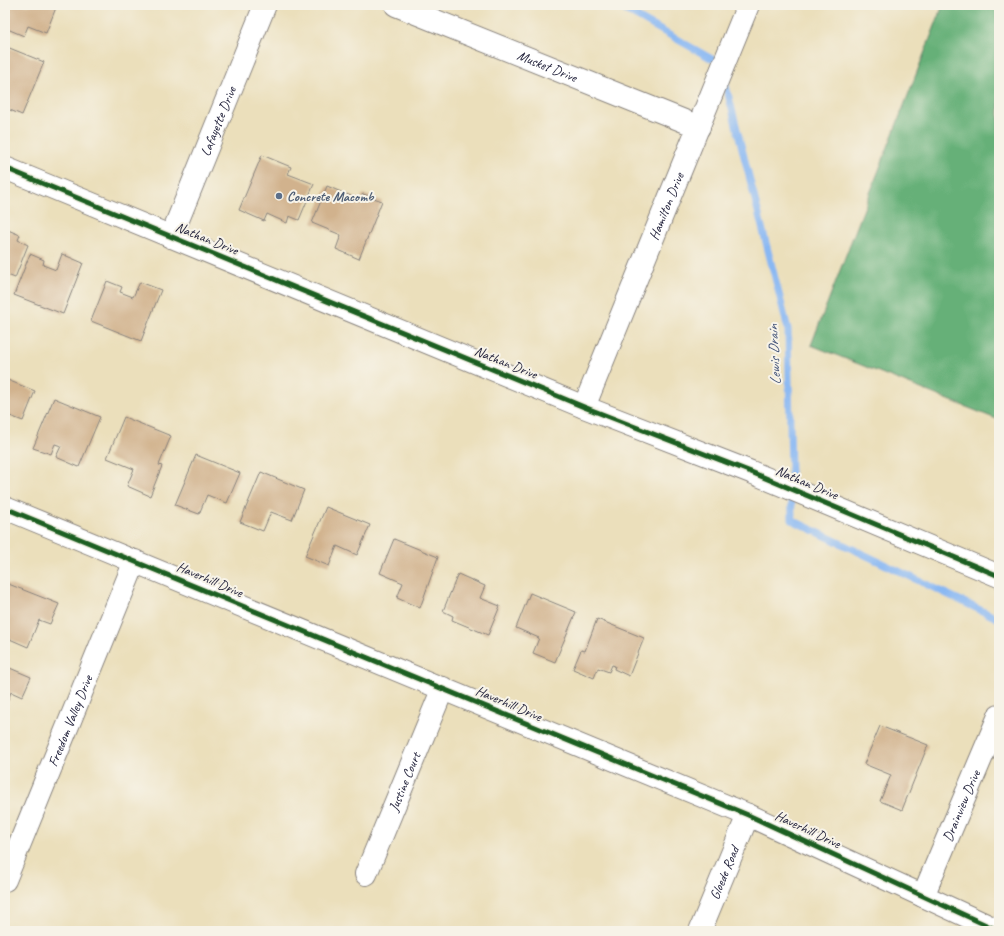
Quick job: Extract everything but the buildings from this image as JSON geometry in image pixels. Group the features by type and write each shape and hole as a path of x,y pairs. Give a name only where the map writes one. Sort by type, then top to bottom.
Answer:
{"street":[{"name":"Lafayette Drive","path":"171,237 265,5"},
{"name":"Musket Drive","path":"396,5 699,127"},
{"name":"Hamilton Drive","path":"584,407 748,5"},
{"name":"Nathan Drive","path":"5,168 584,407 751,472 999,576"},
{"name":"Haverhill Drive","path":"5,508 748,815 999,931"},
{"name":"Freedom Valley Drive","path":"5,880 135,561"},
{"name":"Justine Court","path":"366,874 442,688"},
{"name":"Drainview Drive","path":"923,896 999,716"},
{"name":"Gloede Road","path":"700,931 748,815"}],"green space":[{"path":"943,5 999,5 999,420 811,345"}],"waterway":[{"name":"Lewis Drain","path":"616,5 721,64"},
{"name":"Lewis Drain","path":"724,78 788,329 792,520 999,619"}],"cycle path":[{"path":"5,168 584,407 751,472 999,576"},
{"path":"5,508 748,815 999,931"}],"place":[{"name":"Concrete Macomb","path":"279,196"}]}
